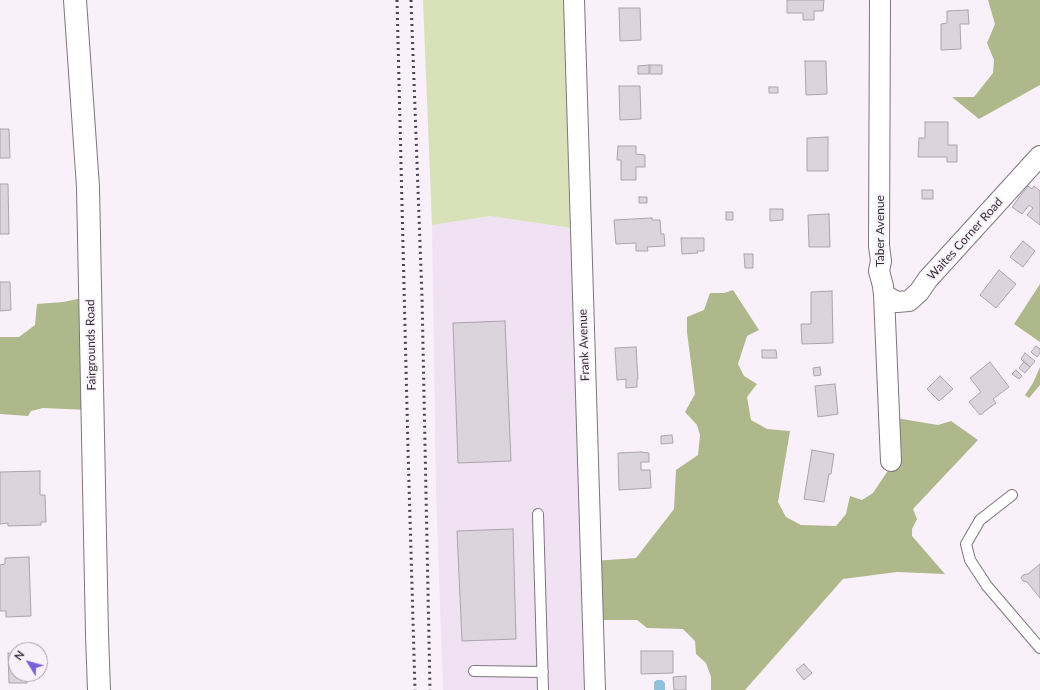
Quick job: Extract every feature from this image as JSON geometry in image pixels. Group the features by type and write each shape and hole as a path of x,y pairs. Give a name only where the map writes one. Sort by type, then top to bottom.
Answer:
{"street":[{"name":"Fairgrounds Road","path":"75,0 88,187 99,690"},
{"name":"Frank Avenue","path":"574,0 595,690"},
{"name":"Taber Avenue","path":"880,0 879,246 880,271 884,295 891,461"},
{"name":"Waites Corner Road","path":"884,295 897,302 909,301 919,292 928,279 1040,156"}],"lane":[{"path":"1012,495 980,520 966,544 970,560 987,586 1040,648"},
{"path":"538,514 543,690"},
{"path":"474,672 543,672"}],"shaded area":[{"path":"490,216 578,229 594,690 443,690 436,491 432,225"}],"green space":[{"path":"423,0 573,0 578,229 490,216 432,225"},
{"path":"988,0 1040,0 1040,85 979,119 952,97 974,97 993,73 994,60 987,43 995,24"},
{"path":"1040,284 1040,342 1014,324"},
{"path":"733,290 759,330 747,336 738,364 744,376 757,384 747,397 751,420 767,429 790,431 778,502 786,517 801,525 836,526 846,514 850,496 862,500 873,493 889,469 896,418 938,425 951,421 978,440 913,509 917,519 912,529 912,536 945,574 897,572 843,579 745,690 711,690 711,677 706,663 696,654 695,641 683,629 647,628 637,620 599,620 593,561 636,558 674,509 676,470 698,455 700,435 697,425 685,412 695,394 687,332 687,317 704,310 710,293 724,293"},
{"path":"87,297 89,410 43,408 31,411 28,416 0,414 0,337 19,337 35,325 37,304 63,302"},
{"path":"1040,367 1040,385 1029,398 1025,395 1033,383"}],"water":[{"path":"657,680 662,680 665,683 665,690 654,690 654,682"}],"building":[{"path":"787,0 824,0 823,11 814,11 814,20 803,20 803,13 787,13"},
{"path":"619,8 640,8 641,40 620,41"},
{"path":"968,10 969,24 960,24 961,49 941,50 941,24 947,23 947,11"},
{"path":"805,61 826,61 827,94 806,95"},
{"path":"649,65 649,74 638,74 638,66"},
{"path":"650,65 662,65 662,74 650,74"},
{"path":"619,86 640,86 641,119 620,120"},
{"path":"769,87 778,87 778,93 769,93"},
{"path":"925,122 948,122 948,145 957,145 957,162 947,162 947,157 918,157 919,138 925,138"},
{"path":"0,129 9,129 10,158 0,158"},
{"path":"828,137 828,171 807,171 807,138"},
{"path":"618,146 636,146 636,154 645,155 645,167 636,167 636,180 621,180 621,160 617,160"},
{"path":"0,184 8,184 9,234 0,234"},
{"path":"1028,186 1032,189 1034,186 1040,191 1040,225 1027,215 1033,208 1029,205 1022,214 1012,207"},
{"path":"922,190 933,190 933,199 922,199"},
{"path":"639,197 647,197 647,203 639,203"},
{"path":"770,209 783,209 783,220 770,221"},
{"path":"726,212 733,212 733,220 726,220"},
{"path":"829,214 830,247 809,247 808,215"},
{"path":"652,218 652,220 660,220 661,234 664,234 665,246 647,247 648,251 636,251 636,243 616,244 614,220"},
{"path":"681,238 704,238 704,251 682,254"},
{"path":"1023,241 1035,251 1023,267 1010,257"},
{"path":"744,254 753,254 753,268 745,268"},
{"path":"999,270 1016,284 996,308 980,295"},
{"path":"0,282 10,282 11,310 0,311"},
{"path":"832,291 833,343 802,344 801,324 811,324 811,292"},
{"path":"505,321 511,461 458,463 453,323"},
{"path":"1036,346 1040,349 1040,353 1037,357 1031,352"},
{"path":"636,347 637,387 626,388 626,379 617,380 615,348"},
{"path":"762,350 776,350 777,358 762,358"},
{"path":"1025,353 1035,361 1030,367 1021,359"},
{"path":"990,362 1009,387 993,399 996,403 980,415 969,402 981,392 970,378"},
{"path":"1024,362 1030,367 1025,373 1019,368"},
{"path":"820,367 821,375 814,376 813,368"},
{"path":"1016,370 1022,376 1019,379 1012,374"},
{"path":"940,376 953,389 939,401 927,389"},
{"path":"835,384 838,414 818,417 815,386"},
{"path":"672,435 673,443 661,444 661,436"},
{"path":"812,450 834,454 824,502 804,499"},
{"path":"618,453 649,453 649,462 641,462 641,470 650,470 651,488 619,490"},
{"path":"40,471 40,495 45,495 46,522 41,522 41,525 8,526 8,523 0,524 0,472"},
{"path":"513,529 516,639 462,641 457,531"},
{"path":"29,557 31,616 6,617 6,611 0,611 0,565 5,564 5,558"},
{"path":"1040,564 1040,598 1027,582 1023,581 1021,578 1023,575 1028,574"},
{"path":"641,651 673,651 673,673 641,674"},
{"path":"804,664 812,673 804,680 796,670"},
{"path":"686,676 686,690 674,690 673,677"},
{"path":"9,682 27,682 27,683"}],"railway":[{"path":"397,0 415,690"},
{"path":"411,0 422,297 430,690"}]}
